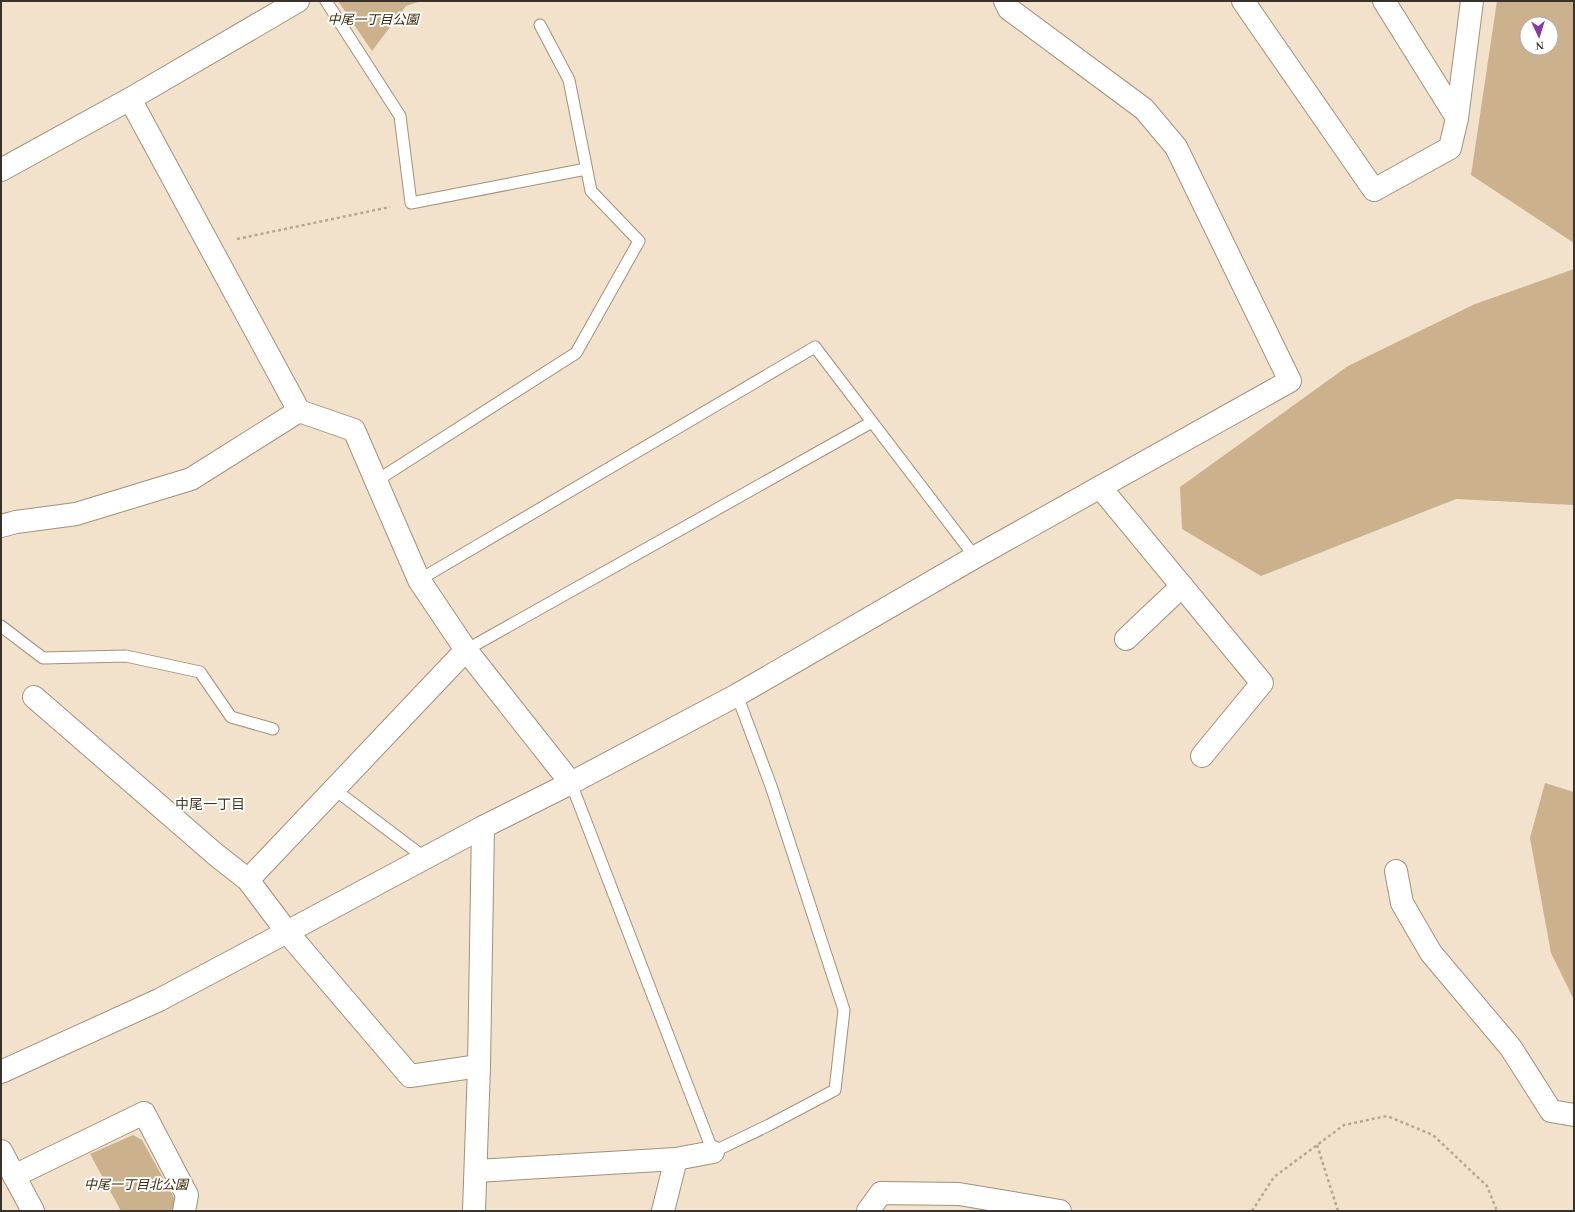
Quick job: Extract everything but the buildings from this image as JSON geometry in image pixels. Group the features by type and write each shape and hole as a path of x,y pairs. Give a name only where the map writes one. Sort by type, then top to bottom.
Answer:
{"street":[{"path":"1,170 130,99 298,1"},
{"path":"1243,1 1374,190 1450,148 1457,118 1472,1"},
{"path":"1384,1 1457,118"},
{"path":"1,1072 159,1000 483,827 571,783 737,695 975,557 1290,381 1176,147 1144,109 1012,4"},
{"path":"130,99 299,411 354,430 420,580 466,650 571,783"},
{"path":"1,526 16,522 76,514 191,479 299,411"},
{"path":"1100,487 1262,684 1202,756"},
{"path":"1126,639 1182,586"},
{"path":"248,880 466,650"},
{"path":"34,697 215,854 248,880 287,932 410,1076 479,1066"},
{"path":"474,1211 479,1066 483,827"},
{"path":"1396,871 1402,903 1431,953 1511,1048 1551,1111 1574,1115"},
{"path":"14,1176 144,1113 187,1195 184,1211"},
{"path":"1,1151 33,1211"},
{"path":"476,1171 676,1159 713,1152"},
{"path":"663,1211 676,1159"},
{"path":"868,1211 881,1193 959,1194 1060,1211"}],"lane":[{"path":"326,1 400,116 411,203 586,168"},
{"path":"376,481 576,352 639,241 591,191 570,80 540,24"},
{"path":"420,580 815,347 975,557"},
{"path":"466,650 872,422"},
{"path":"1,626 43,658 126,656 200,672 231,717 273,729"},
{"path":"571,783 713,1152 769,1125 835,1090 844,1010 771,786 737,695"},
{"path":"334,789 425,858"}],"path":[{"path":"208,244 411,203"},
{"path":"1252,1211 1274,1177 1344,1125 1387,1116 1433,1135 1487,1186 1497,1211"},
{"path":"1317,1145 1338,1211"}],"green space":[{"name":"中尾一丁目公園","path":"338,1 421,1 406,6 372,51"},
{"path":"1497,1 1574,1 1574,243 1471,175"},
{"path":"1574,269 1574,505 1456,499 1261,576 1182,529 1180,487 1348,366 1475,304"},
{"path":"1545,783 1574,792 1574,1000 1551,953 1530,838"},
{"name":"中尾一丁目北公園","path":"133,1135 142,1140 176,1201 174,1211 121,1211 90,1154"}],"district":[{"name":"中尾一丁目","path":"210,804"}]}
